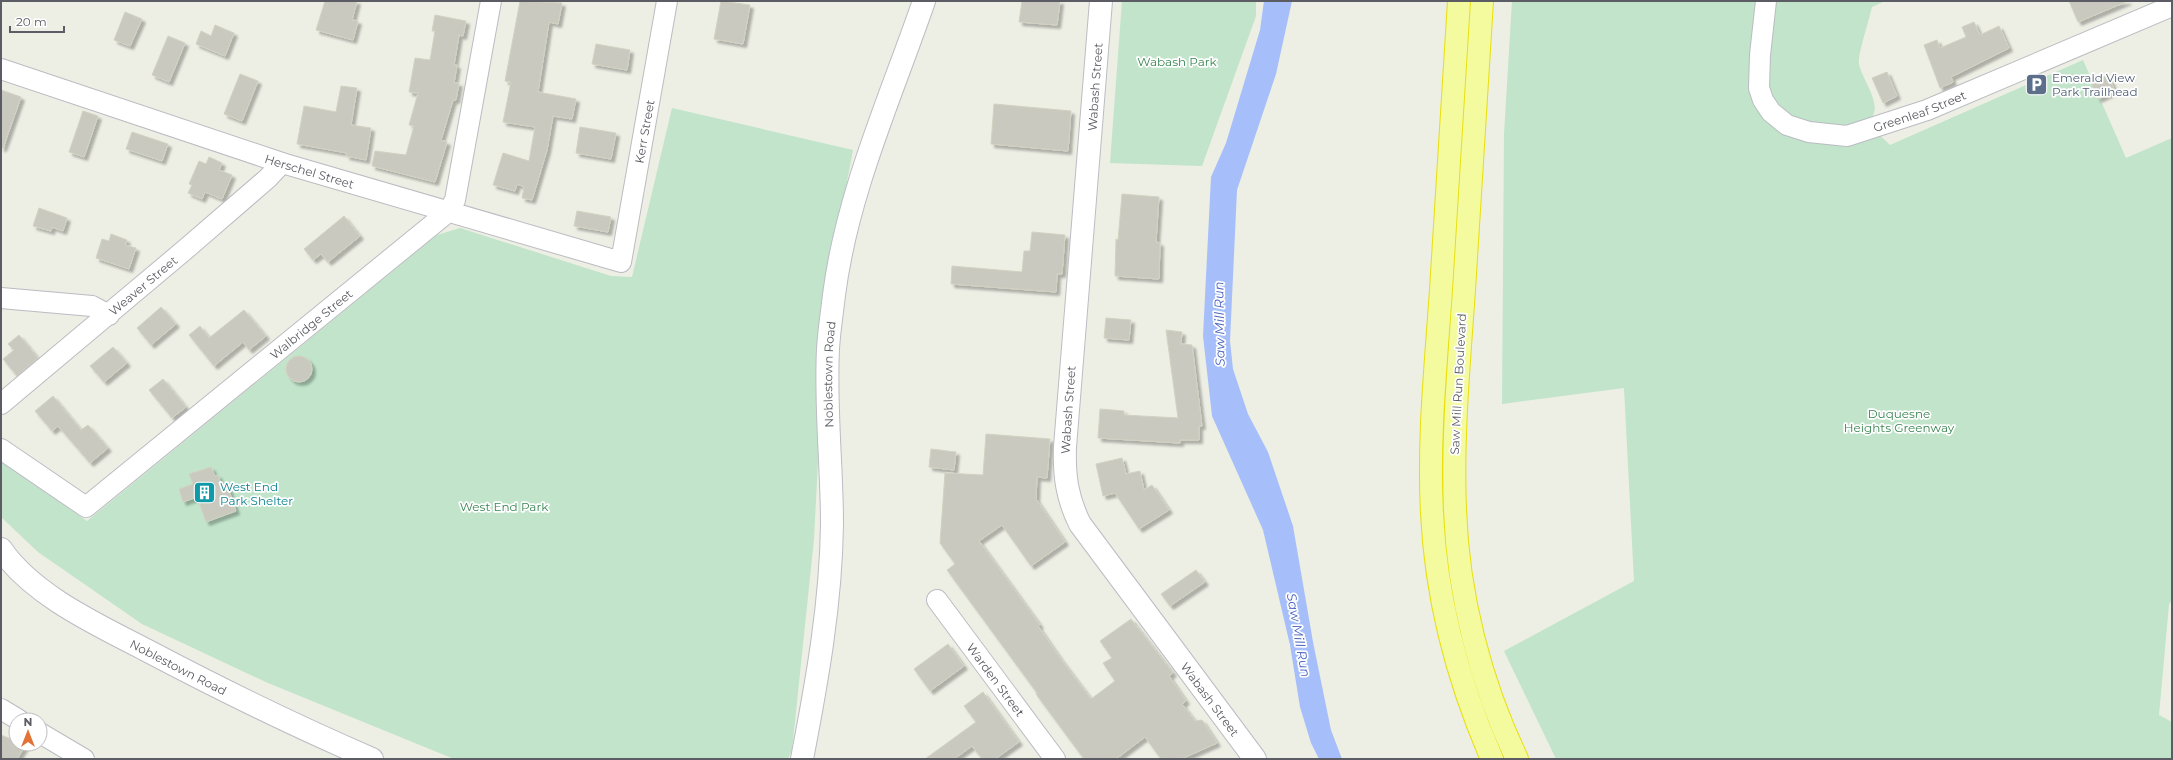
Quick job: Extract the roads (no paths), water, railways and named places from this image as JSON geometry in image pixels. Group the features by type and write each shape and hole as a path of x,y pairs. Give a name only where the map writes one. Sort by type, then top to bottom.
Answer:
{"highway":[{"name":"Saw Mill Run Boulevard","path":"1459,1 1432,419 1432,513 1435,558 1452,648 1464,689 1492,759"},
{"name":"Saw Mill Run Boulevard","path":"1482,1 1456,420 1455,512 1458,555 1475,642 1500,719 1518,759"}],"main road":[{"name":"Noblestown Road","path":"802,759 817,685 828,607 832,524 828,348 835,292 844,241 859,186 924,1"},
{"name":"Wabash Street","path":"1101,1 1065,447 1064,473 1067,494 1070,506 1080,524 1251,758"},
{"name":"Noblestown Road","path":"1,549 18,571 73,611 178,667 330,741 372,759"}],"street":[{"name":"Walbridge Street","path":"1,449 86,507 448,212 455,200 491,1"},
{"name":"Kerr Street","path":"621,262 668,1"},
{"name":"Greenleaf Street","path":"1766,1 1759,88 1763,100 1771,112 1787,125 1809,132 1847,136 1927,110 2172,6"},
{"name":"Herschel Street","path":"1,68 282,163 621,262"},
{"name":"Weaver Street","path":"1,404 109,315 268,178 282,163"},
{"path":"1,298 92,306 109,315"},
{"name":"Warden Street","path":"937,600 1055,759"},
{"path":"48,737 84,759"}],"water":[{"name":"Saw Mill Run","path":"1264,1 1292,1 1276,74 1237,190 1230,341 1233,369 1248,414 1268,452 1293,526 1313,642 1331,730 1342,759 1319,759 1311,743 1300,707 1290,645 1263,530 1212,416 1203,336 1211,177 1226,143 1260,30"}],"place":[{"name":"Emerald View Park Trailhead","path":"2036,84"},
{"name":"West End Park Shelter","path":"205,493"}],"park label":[{"name":"Wabash Park","path":"1177,61"},
{"name":"Duquesne Heights Greenway","path":"1899,420"},
{"name":"West End Park","path":"504,506"}]}
